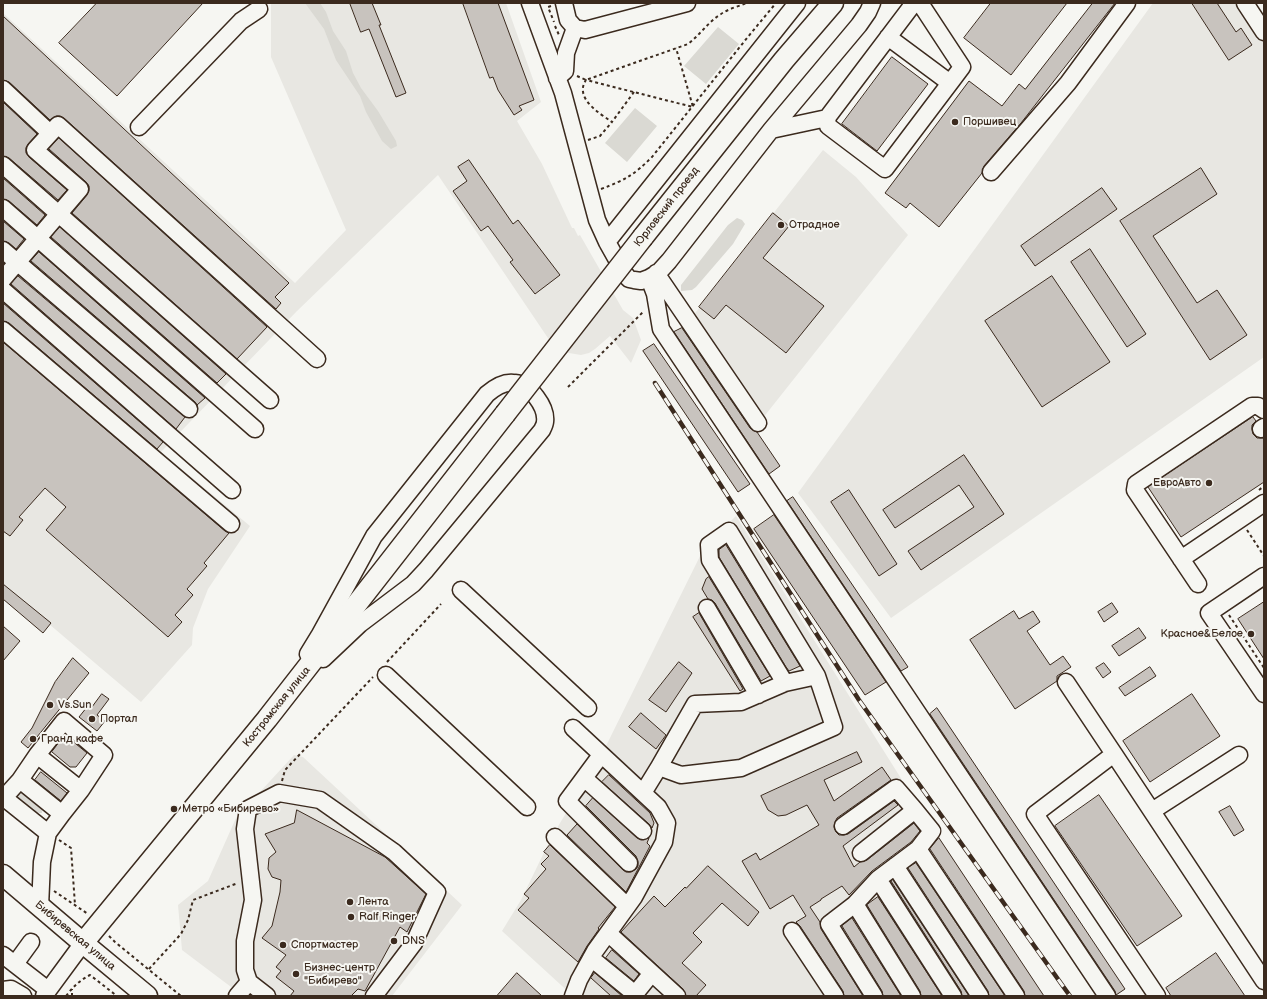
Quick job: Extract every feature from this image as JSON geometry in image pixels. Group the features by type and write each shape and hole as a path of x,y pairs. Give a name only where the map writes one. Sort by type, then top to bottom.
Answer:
{"main road":[{"name":"Юрловский проезд","path":"505,414 784,60 833,3"},
{"name":"Костромская улица","path":"83,943 267,720 505,414"},
{"name":"Бибиревская улица","path":"3,875 147,996"}],"street":[{"path":"530,3 561,74 563,93 597,220 606,242 625,274 630,279 641,281 652,276 669,261 771,130 859,25 872,3"},
{"path":"564,3 568,20 575,28 586,30 687,3"},
{"path":"606,242 797,3"},
{"path":"771,130 827,118 914,3"},
{"path":"827,118 828,126 885,169 962,67 920,3"},
{"path":"991,172 1068,84 1127,3"},
{"path":"1245,3 1264,32"},
{"path":"139,127 241,21 260,5"},
{"path":"561,74 566,53 575,28"},
{"path":"888,36 950,83"},
{"path":"3,89 50,133"},
{"path":"3,279 80,189 35,150 58,125 318,359"},
{"path":"3,164 270,400"},
{"path":"3,208 255,429"},
{"path":"3,250 189,409"},
{"path":"652,276 758,423"},
{"path":"652,276 661,329 1107,996"},
{"path":"3,290 232,490"},
{"path":"3,330 231,524"},
{"path":"267,720 319,636 374,536 474,410 495,387 505,383 524,385 531,390 538,399 544,411 545,422 542,430 413,584 360,624 291,689"},
{"path":"1198,584 1181,559 1151,503 1135,490 1136,484 1252,406 1258,406 1264,410"},
{"path":"1181,559 1264,503"},
{"path":"659,767 681,775 741,768 834,727 817,676 729,531 709,545 710,560 785,683"},
{"path":"1264,576 1210,613 1264,694"},
{"path":"461,590 588,708"},
{"path":"707,608 758,695"},
{"path":"381,671 527,807"},
{"path":"643,793 695,704 741,702 785,683 817,676"},
{"path":"1066,682 1264,981"},
{"path":"40,907 42,862 48,833 104,755 64,721 37,755 20,780 3,798 48,833"},
{"path":"573,728 658,808 667,823 664,842 634,897 591,958 579,980 573,996"},
{"path":"1114,754 1035,814 1157,996"},
{"path":"37,755 80,790"},
{"path":"601,755 567,801 630,863"},
{"path":"1152,811 1239,755"},
{"path":"584,778 642,831"},
{"path":"20,780 62,814"},
{"path":"843,826 896,788 932,831 918,849 878,879 855,904 828,924 874,996"},
{"path":"267,996 249,982 245,970 245,942 253,900 245,829 248,809 279,793 320,800 394,852 437,892 414,942 374,996"},
{"path":"861,853 915,810"},
{"path":"555,837 627,906"},
{"path":"918,849 1016,996"},
{"path":"895,866 980,996"},
{"path":"878,879 953,996"},
{"path":"855,904 912,996"},
{"path":"792,931 835,996"},
{"path":"608,933 677,996"},
{"path":"28,940 9,959 46,993"},
{"name":"Костромская улица","path":"46,993 83,943"},
{"path":"591,958 636,995 652,974"},
{"path":"237,996 249,982"},
{"path":"3,990 11,989 23,996"}],"path":[{"path":"612,122 594,109 588,102 584,95 583,84 586,80 688,44 697,37 710,22 722,13 747,3"},
{"path":"600,189 623,180 640,170 693,107 776,3"},
{"path":"676,48 693,107"},
{"path":"561,74 693,107"},
{"path":"582,142 600,136 634,92"},
{"path":"568,386 649,307"},
{"path":"1240,519 1264,556"},
{"path":"279,793 285,770 381,671 441,604"},
{"path":"1229,615 1264,668"},
{"path":"71,848 74,905"},
{"path":"149,969 181,934 188,920 193,900 250,878"},
{"path":"67,900 89,914 99,923 115,942 181,996"},
{"path":"66,996 72,988 90,975 117,996"},
{"path":"72,988 72,996"}],"shaded area":[{"path":"271,3 506,3 541,102 517,121 542,164 572,228 574,228 578,236 580,235 623,310 633,318 641,340 631,363 610,336 589,353 581,355 569,353 554,347 438,175 297,311 161,452 250,526 208,589 193,628 192,645 141,702 3,585 3,13 295,283 346,230 271,57"},
{"path":"305,3 320,3 326,12 333,31 346,51 353,73 361,88 378,111 396,141 397,146 391,149 382,141 366,112 360,96 336,60 324,29"},
{"path":"1153,3 1239,3 1264,41 1264,357 891,618 798,493"},
{"path":"718,27 739,44 706,84 684,66"},
{"path":"635,108 657,126 627,162 605,143"},
{"path":"823,150 856,177 908,235 755,428 685,326"},
{"path":"737,218 742,220 745,224 733,244 696,287 692,290 681,291 681,285 728,225"},
{"path":"736,516 936,834 1044,996 573,996 502,931 521,900 551,838 604,750 705,546"},
{"path":"294,755 303,757 462,905 392,996 243,996 182,950 178,905 208,881 236,818"},
{"path":"23,790 39,802 42,813 37,813 16,798 17,793"}],"building":[{"path":"97,3 203,3 117,96 59,43"},
{"path":"350,3 372,3 381,25 379,25 406,93 396,97 369,29 361,32"},
{"path":"463,3 498,3 534,100 519,106 522,110 514,115 498,90 493,77 490,78"},
{"path":"991,3 1067,3 1011,75 964,38"},
{"path":"1093,3 1115,3 1021,123 984,166 982,173 939,227 910,203 906,208 885,193 969,81 1002,106 1019,84 1025,89"},
{"path":"1192,3 1217,3 1236,32 1241,28 1252,45 1229,60"},
{"path":"3,16 289,283 275,297 281,303 276,309 64,118 56,116 50,120 9,82 3,80"},
{"path":"892,57 928,84 877,151 842,124"},
{"path":"3,102 37,134 28,144 26,153 67,190 58,200 9,158 3,156"},
{"path":"59,138 267,327 237,359 72,213 87,195 89,186 49,149"},
{"path":"469,160 513,224 518,220 560,275 535,294 510,262 513,260 488,226 481,231 453,191 467,181 458,167"},
{"path":"1201,168 1217,194 1153,236 1197,303 1217,290 1247,335 1210,360 1120,221"},
{"path":"3,178 45,215 37,225 9,201 3,199"},
{"path":"1102,188 1117,209 1035,266 1021,246"},
{"path":"773,213 789,226 763,258 824,306 786,353 726,305 714,319 699,307"},
{"path":"3,221 24,239 16,249 9,243 3,241"},
{"path":"60,227 226,374 217,383 51,237"},
{"path":"1090,249 1146,334 1127,347 1071,262"},
{"path":"39,252 205,398 197,405 31,261"},
{"path":"18,276 185,417 176,429 11,284"},
{"path":"1052,276 1110,362 1042,407 985,321"},
{"path":"3,303 163,442 157,449 9,323 3,321"},
{"path":"682,328 750,428 757,432 780,466 769,474 674,332"},
{"path":"3,342 229,533 204,563 207,566 187,589 193,595 175,615 182,622 168,637 46,530 66,507 45,488 19,517 23,520 10,536 3,531"},
{"path":"654,344 750,484 738,492 643,351"},
{"path":"1253,417 1256,421 1252,425 1253,434 1257,438 1264,438 1264,482 1181,537 1148,487"},
{"path":"964,455 1004,514 921,570 908,551 974,507 959,485 895,528 883,510"},
{"path":"849,490 897,564 879,576 831,502"},
{"path":"793,497 908,667 901,671 787,501"},
{"path":"774,515 886,682 865,695 754,529"},
{"path":"726,545 800,666 789,671 786,667 719,557 719,550"},
{"path":"709,577 770,676 761,681 715,603 708,599 702,589 706,579"},
{"path":"3,584 51,623 43,633 3,599"},
{"path":"1264,602 1264,659 1238,619"},
{"path":"1112,603 1118,612 1104,622 1098,612"},
{"path":"1014,611 1019,619 1033,611 1040,622 1027,631 1050,665 1063,656 1071,667 1057,676 1057,681 1015,709 970,640"},
{"path":"699,613 743,689 740,691 693,617"},
{"path":"3,626 20,641 3,661"},
{"path":"1139,628 1146,638 1119,656 1112,646"},
{"path":"73,658 89,673 28,748 21,742 32,728 55,682"},
{"path":"679,662 692,673 666,712 649,700"},
{"path":"1104,663 1111,672 1103,678 1096,668"},
{"path":"1150,667 1156,676 1125,696 1119,688"},
{"name":"Портал","path":"102,694 109,699 97,715 105,721 97,731 79,717 87,707 90,709"},
{"path":"1192,694 1220,736 1150,782 1123,741"},
{"path":"937,708 1125,989 1116,995 1115,991 930,714"},
{"path":"641,713 666,735 656,749 629,727"},
{"path":"65,735 87,753 76,767 70,767 52,752"},
{"path":"857,752 862,762 824,780 834,801 882,767 891,780 837,818 834,827 836,832 839,835 848,834 894,801 898,805 843,846 854,867 860,862 867,860 914,823 920,831 911,842 872,871 849,895 842,886 810,907 820,922 821,929 863,996 844,996 843,991 796,922 806,916 793,895 770,909 742,861 756,853 760,860 819,825 807,805 786,815 778,816 768,810 761,796"},
{"path":"41,772 67,793 61,801 35,780"},
{"path":"609,775 650,813 654,823 652,828 602,782"},
{"path":"1099,795 1182,916 1137,946 1055,826"},
{"path":"593,798 637,838 641,840 649,838 647,843 650,846 626,892 567,835 577,824 623,870 626,872 631,872 636,869 638,866 638,861 636,856 586,806"},
{"path":"1230,806 1244,830 1234,836 1219,812"},
{"name":"Лента","path":"297,810 385,857 426,894 407,932 400,927 365,991 358,989 351,996 290,996 294,991 276,977 281,971 276,967 286,955 262,938 272,926 280,892 281,880 272,877 268,869 269,858 276,852 265,834 294,823"},
{"path":"939,838 1044,996 1025,996 1024,991 930,849"},
{"path":"550,845 615,907 598,928 599,929 578,962 518,910 529,898 524,894 546,869 541,864 549,856 544,852"},
{"path":"916,863 1005,996 989,996 988,991 908,868"},
{"path":"708,866 759,912 748,926 722,903 693,933 702,942 682,963 706,985 696,996 686,996 683,989 621,932 654,896 665,907"},
{"path":"893,880 969,996 962,996 961,991 891,881"},
{"path":"878,897 942,996 921,996 920,991 867,905"},
{"path":"852,918 901,996 883,996 882,991 842,926"},
{"path":"612,950 639,974 634,981 606,958"},
{"path":"1216,953 1245,996 1171,996 1166,988"},
{"path":"517,973 542,996 497,996"},
{"path":"595,973 622,996 611,996 591,978"}],"railway":[{"path":"655,383 859,700 1070,996"}],"place":[{"name":"Поршивец","path":"955,122"},
{"name":"Отрадное","path":"781,225"},
{"name":"ЕвроАвто","path":"1209,483"},
{"name":"Красное&Белое","path":"1251,634"},
{"name":"Vs.Sun","path":"50,705"},
{"name":"Портал","path":"92,719"},
{"name":"Гранд кафе","path":"33,739"},
{"name":"Метро «Бибирево»","path":"174,809"},
{"name":"Лента","path":"350,902"},
{"name":"Ralf Ringer","path":"351,917"},
{"name":"DNS","path":"394,941"},
{"name":"Спортмастер","path":"283,945"},
{"name":"Бизнес-центр \"Бибирево\"","path":"296,974"}]}
